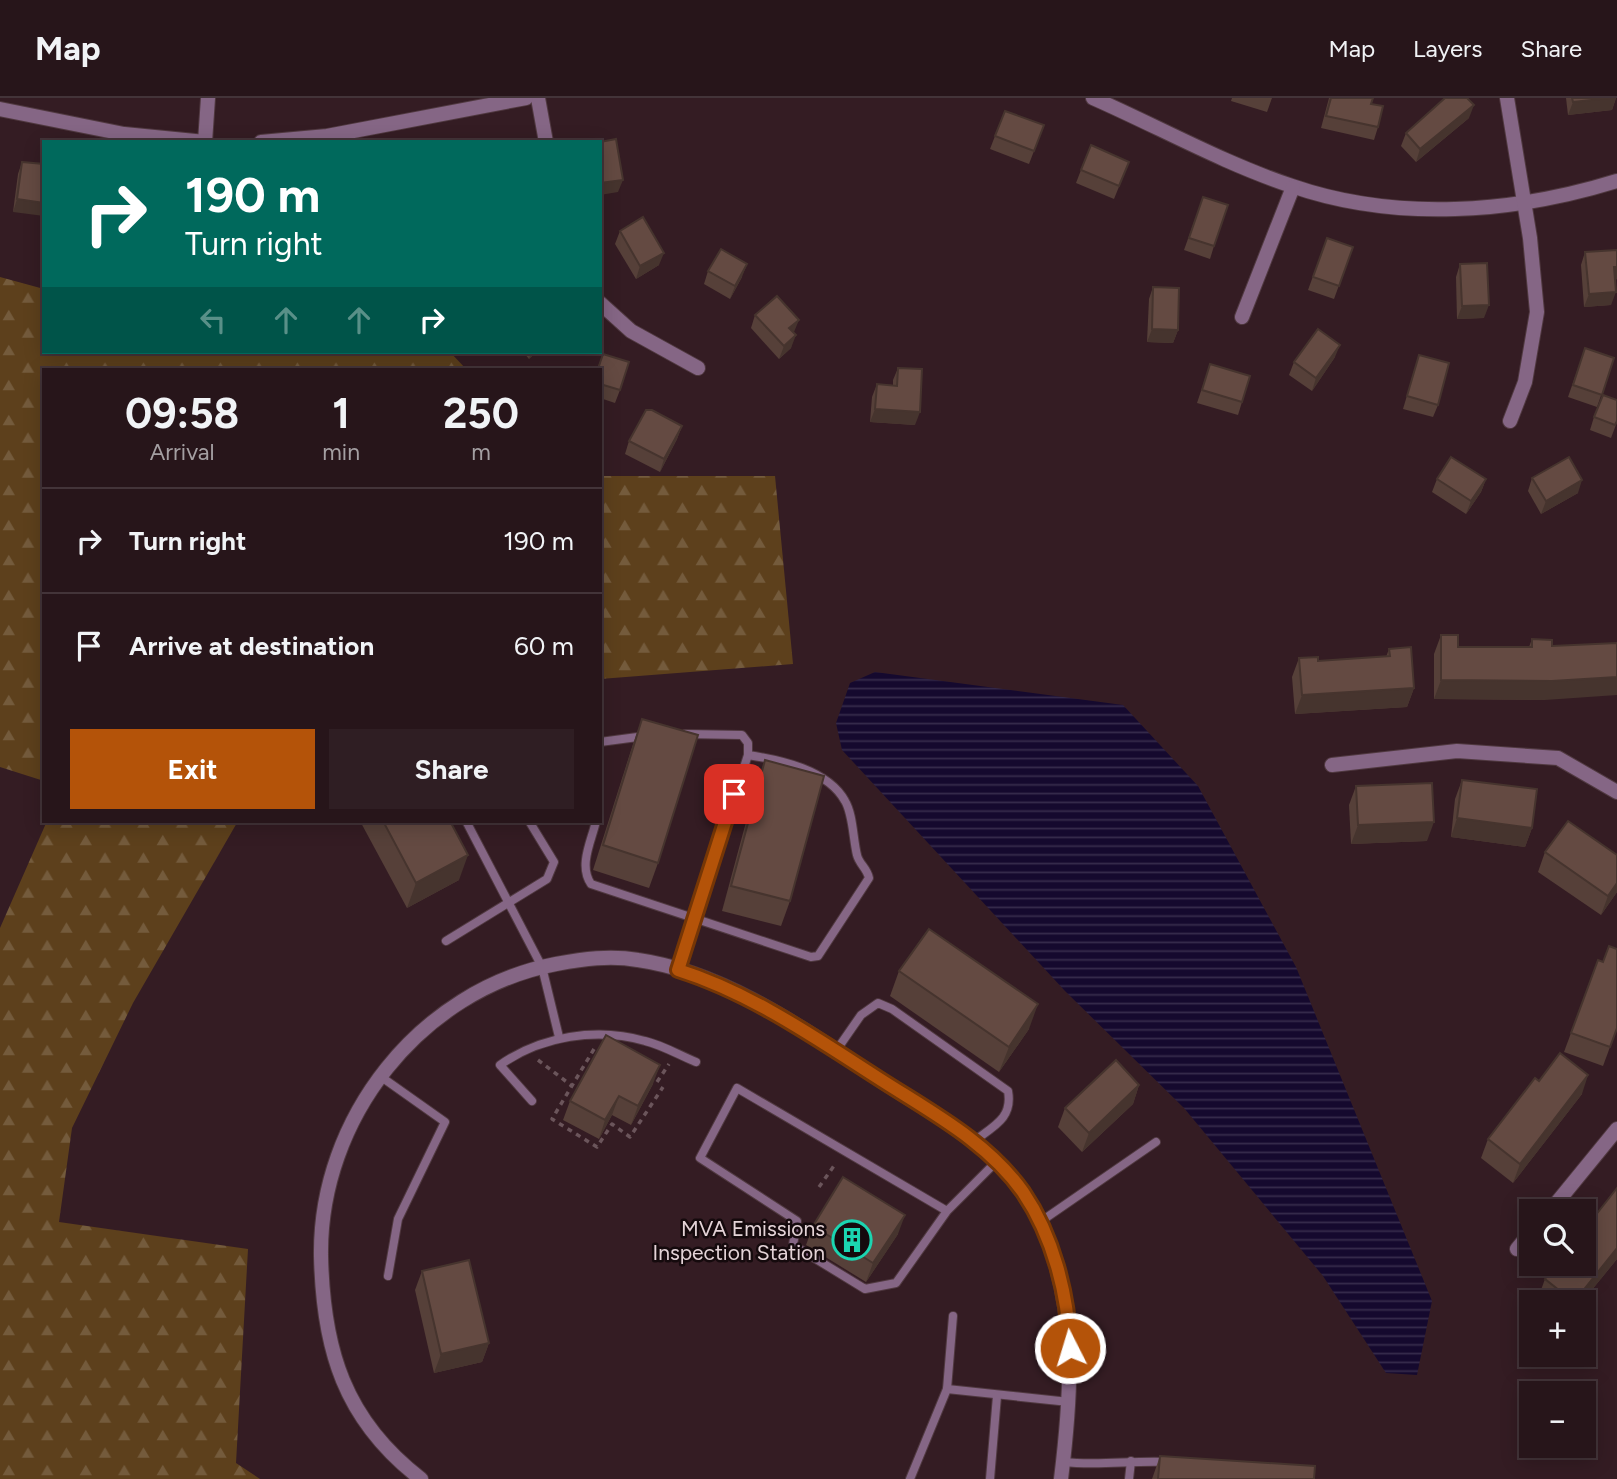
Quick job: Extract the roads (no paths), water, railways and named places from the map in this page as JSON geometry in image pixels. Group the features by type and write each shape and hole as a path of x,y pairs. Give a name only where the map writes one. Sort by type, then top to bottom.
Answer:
{"street":[{"path":"205,140 208,98"},
{"path":"283,140 327,136 526,98"},
{"path":"538,98 546,140"},
{"path":"1093,98 1293,187 1331,198 1410,208 1448,209 1523,203 1617,181"},
{"path":"1507,98 1537,312 1525,382 1510,421"},
{"path":"0,109 124,134 185,140"},
{"path":"1242,317 1293,187"},
{"path":"602,305 631,331 698,368"},
{"path":"1332,765 1457,751 1558,758 1617,792"},
{"path":"421,1479 388,1452 352,1403 333,1357 324,1320 321,1244 323,1210 329,1181 356,1113 380,1076 401,1051 442,1015 505,978 580,960 620,958 678,970 731,990 836,1051 974,1141 997,1161 1022,1191 1040,1222 1059,1275 1070,1325 1069,1402 1061,1479"},
{"path":"1560,1199 1617,1129"}],"lane":[{"path":"676,734 743,735 748,743 748,755 678,970"},
{"path":"602,742 662,735"},
{"path":"595,823 587,852 587,878 591,884 811,957 818,956 869,878 868,872 859,862 847,803 832,784 780,760 748,755"},
{"path":"467,823 542,967 559,1037"},
{"path":"446,941 547,879 554,862 530,823"},
{"path":"836,1051 860,1015 878,1003 892,1009 1008,1091 1011,1105 1005,1118 974,1141"},
{"path":"532,1101 500,1065 518,1052 559,1037 645,1040 696,1062"},
{"path":"380,1076 445,1122 398,1219 388,1276"},
{"path":"947,1211 737,1088 700,1158 797,1221 793,1245 865,1289 896,1283 947,1211 997,1161"},
{"path":"1040,1222 1156,1142"},
{"path":"910,1479 947,1389 953,1316"},
{"path":"947,1389 1069,1402"},
{"path":"990,1479 997,1396"},
{"path":"1129,1479 1131,1461"},
{"path":"1063,1462 1094,1465 1131,1461 1181,1463"}],"place":[{"name":"MVA Emissions Inspection Station","path":"852,1240"}]}
